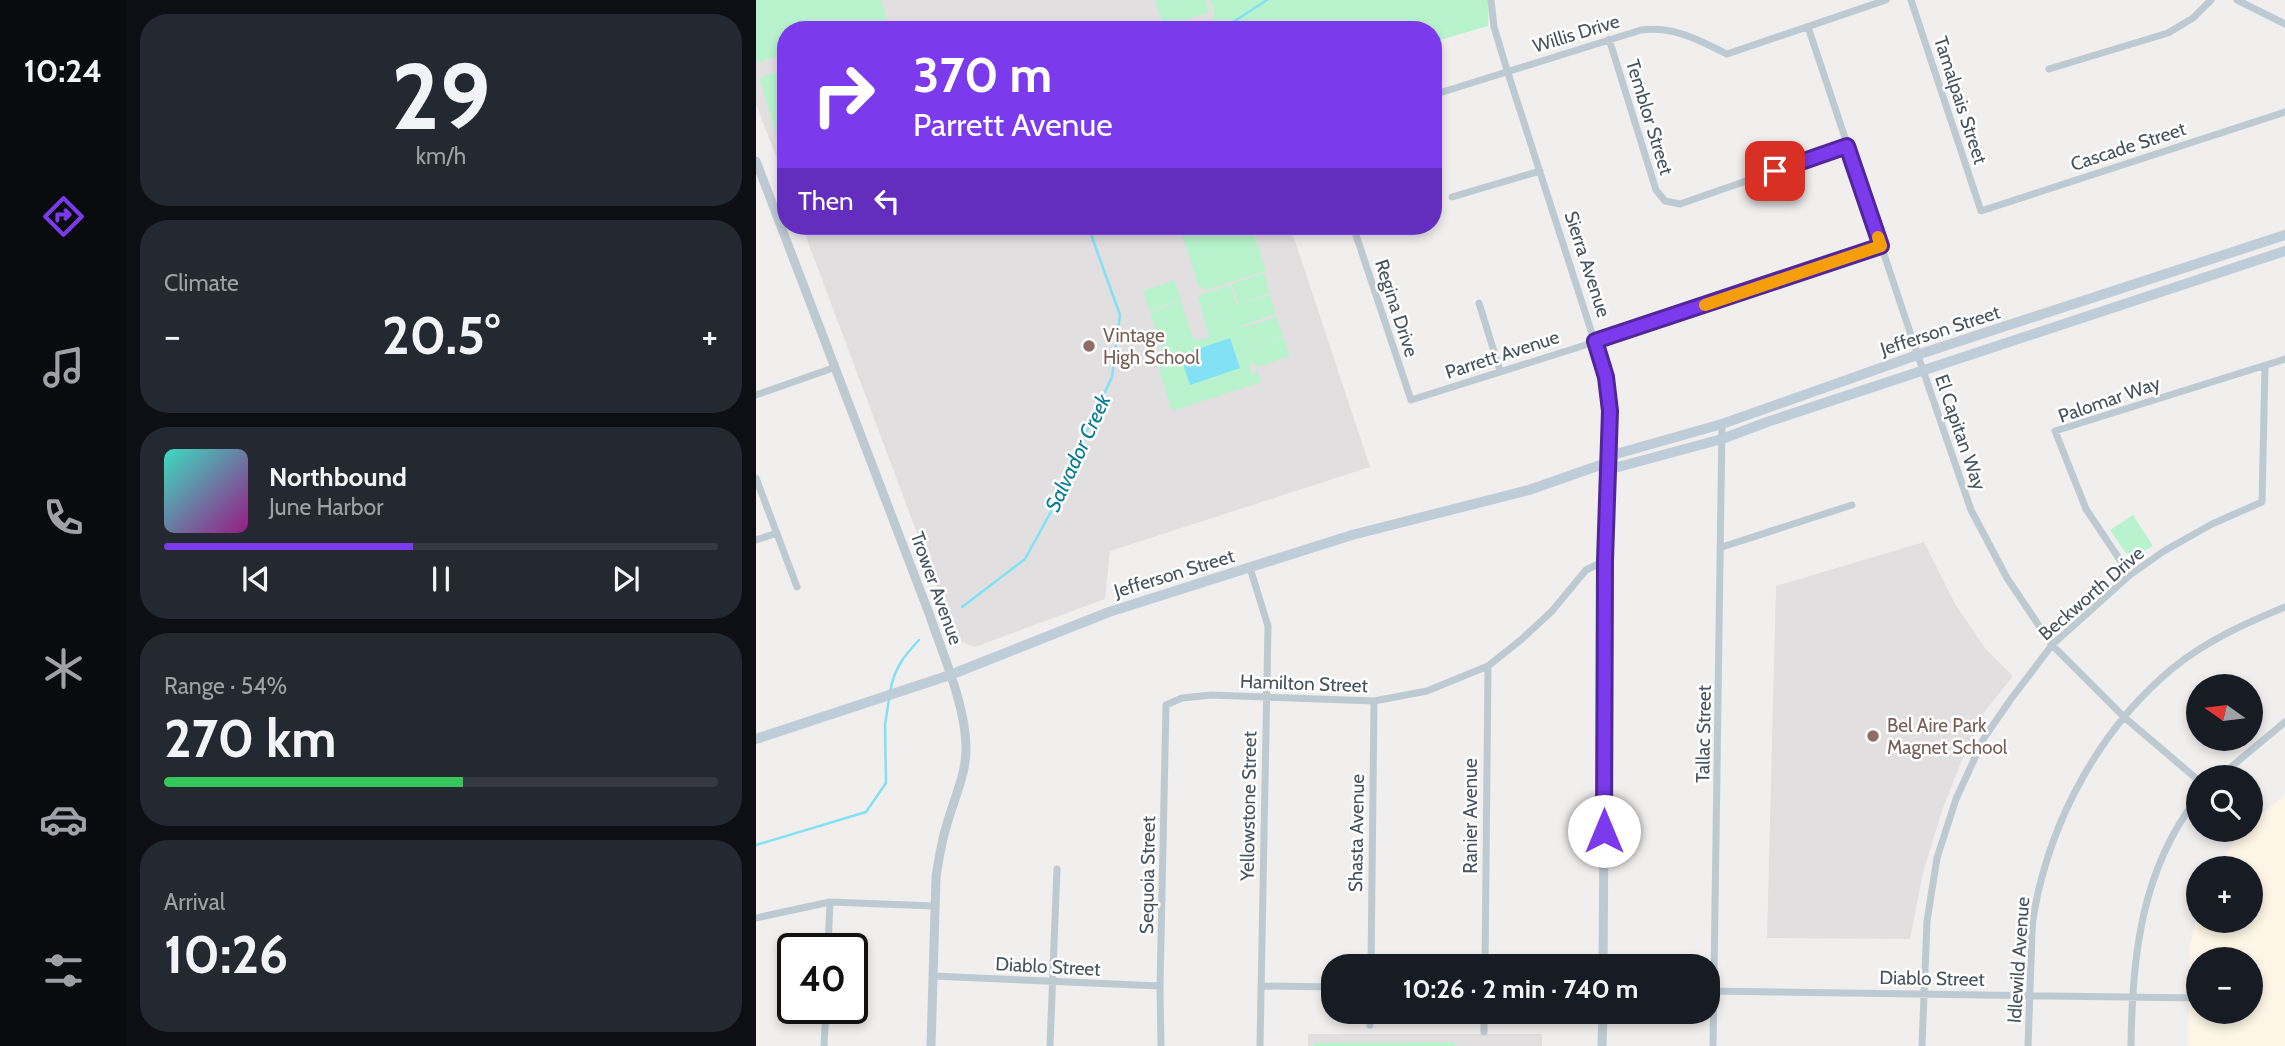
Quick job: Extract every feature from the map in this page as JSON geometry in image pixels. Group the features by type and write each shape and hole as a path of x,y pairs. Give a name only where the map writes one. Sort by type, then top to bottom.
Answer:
{"main road":[{"name":"Jefferson Street","path":"756,739 898,694 1110,612 1352,535 1529,489 1609,463 1616,454 1722,424 1917,355 2285,235"},
{"name":"Jefferson Street","path":"1609,463 1618,467 1722,439 2285,251"}],"street":[{"name":"Sierra Avenue","path":"1491,0 1494,27 1595,341 1608,396 1603,954"},
{"name":"Willis Drive","path":"1442,92 1641,30 1667,29 1698,39 1727,54 1886,0"},
{"name":"Tamalpais Street","path":"1911,0 1981,211"},
{"path":"2049,69 2168,33 2193,18 2211,0"},
{"path":"2237,0 2285,24"},
{"name":"El Capitan Way","path":"1808,27 1917,355 1972,510 2007,578 2052,645 2124,716 2186,770"},
{"name":"Temblor Street","path":"1609,39 1656,190 1665,201 1679,204 1847,146"},
{"name":"Cascade Street","path":"1981,211 2285,112"},
{"name":"Trower Avenue","path":"756,161 777,217"},
{"path":"1452,197 1540,171"},
{"name":"Trower Avenue","path":"784,235 930,616 960,710 966,747 957,793 940,851 934,906 931,1046"},
{"name":"Regina Drive","path":"1356,235 1411,400"},
{"name":"Parrett Avenue","path":"1411,400 1881,246"},
{"path":"1479,303 1500,371"},
{"name":"Palomar Way","path":"2130,575 2086,509 2055,431 2285,359"},
{"name":"Beckworth Drive","path":"1922,1046 1927,921 1937,858 1956,799 1984,738 2052,645 2130,575 2164,551 2212,524 2262,502 2265,366"},
{"path":"756,395 833,368"},
{"name":"Tallac Street","path":"1712,954 1722,547 1722,424"},
{"path":"756,478 797,587"},
{"path":"1722,547 1852,505"},
{"path":"756,540 777,533"},
{"name":"Hamilton Street","path":"1166,705 1182,698 1211,695 1374,701 1426,691 1488,666 1552,611 1586,570 1605,560"},
{"name":"Yellowstone Street","path":"1250,568 1268,625 1260,1046"},
{"name":"Idlewild Avenue","path":"2028,1046 2033,916 2045,861 2066,808 2124,716 2173,668 2213,641 2285,607"},
{"name":"Ranier Avenue","path":"1485,954 1488,666"},
{"name":"Shasta Avenue","path":"1370,954 1374,701"},
{"name":"Sequoia Street","path":"1161,1046 1166,705"},
{"path":"2233,765 2285,722"},
{"path":"2131,1046 2131,997 2138,930 2149,890 2164,852 2186,812"},
{"path":"1050,1046 1057,869"},
{"path":"756,918 830,902 934,906"},
{"path":"829,933 830,902"},
{"name":"Diablo Street","path":"933,976 1160,986"},
{"path":"1262,986 1321,986"},
{"name":"Diablo Street","path":"1720,991 2186,998"},
{"path":"824,1046 825,1024"},
{"path":"1484,1024 1484,1032"},
{"path":"1602,1046 1603,1024"},
{"name":"Tallac Street","path":"1712,1024 1713,1046"}],"shaded area":[{"path":"756,0 1210,0 1216,21 777,21 777,159 756,104"},
{"name":"Vintage High School","path":"805,235 1293,235 1370,467 1110,551 1105,599 975,647 957,640"},
{"name":"Bel Aire Park Magnet School","path":"1924,542 1955,604 1985,648 2013,676 1985,711 1961,762 1923,872 1910,939 1767,938 1776,586"},
{"path":"2285,795 2285,1046 2188,1046 2188,1024 2263,1024 2263,947 2190,947 2193,933 2263,933 2263,856 2226,856 2234,842 2263,842 2263,813"},
{"path":"1308,1034 1542,1034 1542,1046 1308,1046"}],"green space":[{"path":"756,0 881,0 886,17 883,21 777,21 777,57 756,63"},
{"path":"1155,0 1205,0 1209,12 1182,21 1162,21"},
{"path":"1210,0 1489,0 1488,26 1442,39 1442,21 1212,21 1214,12"},
{"path":"777,72 777,135 759,78"},
{"path":"1182,235 1254,235 1266,271 1206,290 1199,287"},
{"path":"1264,273 1270,293 1240,304 1270,295 1276,314 1243,325 1244,327 1277,317 1283,336 1250,347 1283,337 1290,356 1257,367 1255,363 1249,364 1252,374 1258,372 1261,382 1172,411 1157,363 1165,360 1150,312 1181,301 1194,341 1209,337 1198,296 1230,285 1239,305 1232,284"},
{"path":"1174,280 1181,300 1149,311 1143,291"},
{"path":"2133,515 2153,546 2133,557 2125,552 2110,530"},
{"path":"1455,1042 1454,1046 1314,1046 1314,1043"}],"water":[{"path":"1230,338 1240,368 1190,385 1180,355"}],"waterway":[{"name":"Salvador Creek","path":"1235,21 1267,0"},
{"name":"Salvador Creek","path":"962,607 1025,559 1069,479 1112,377 1120,315 1091,235"},
{"name":"Salvador Creek","path":"890,692 900,664 919,640"},
{"name":"Salvador Creek","path":"756,845 866,812 886,783 885,725 889,699"}],"slow traffic":[{"path":"1705,305 1881,246 1878,237"}],"place":[{"name":"Vintage High School","path":"1089,346"},
{"name":"Bel Aire Park Magnet School","path":"1873,736"}],"route":[{"path":"1604,831 1605,560 1610,411 1606,377 1595,341 1881,246 1847,146 1775,171"}]}
